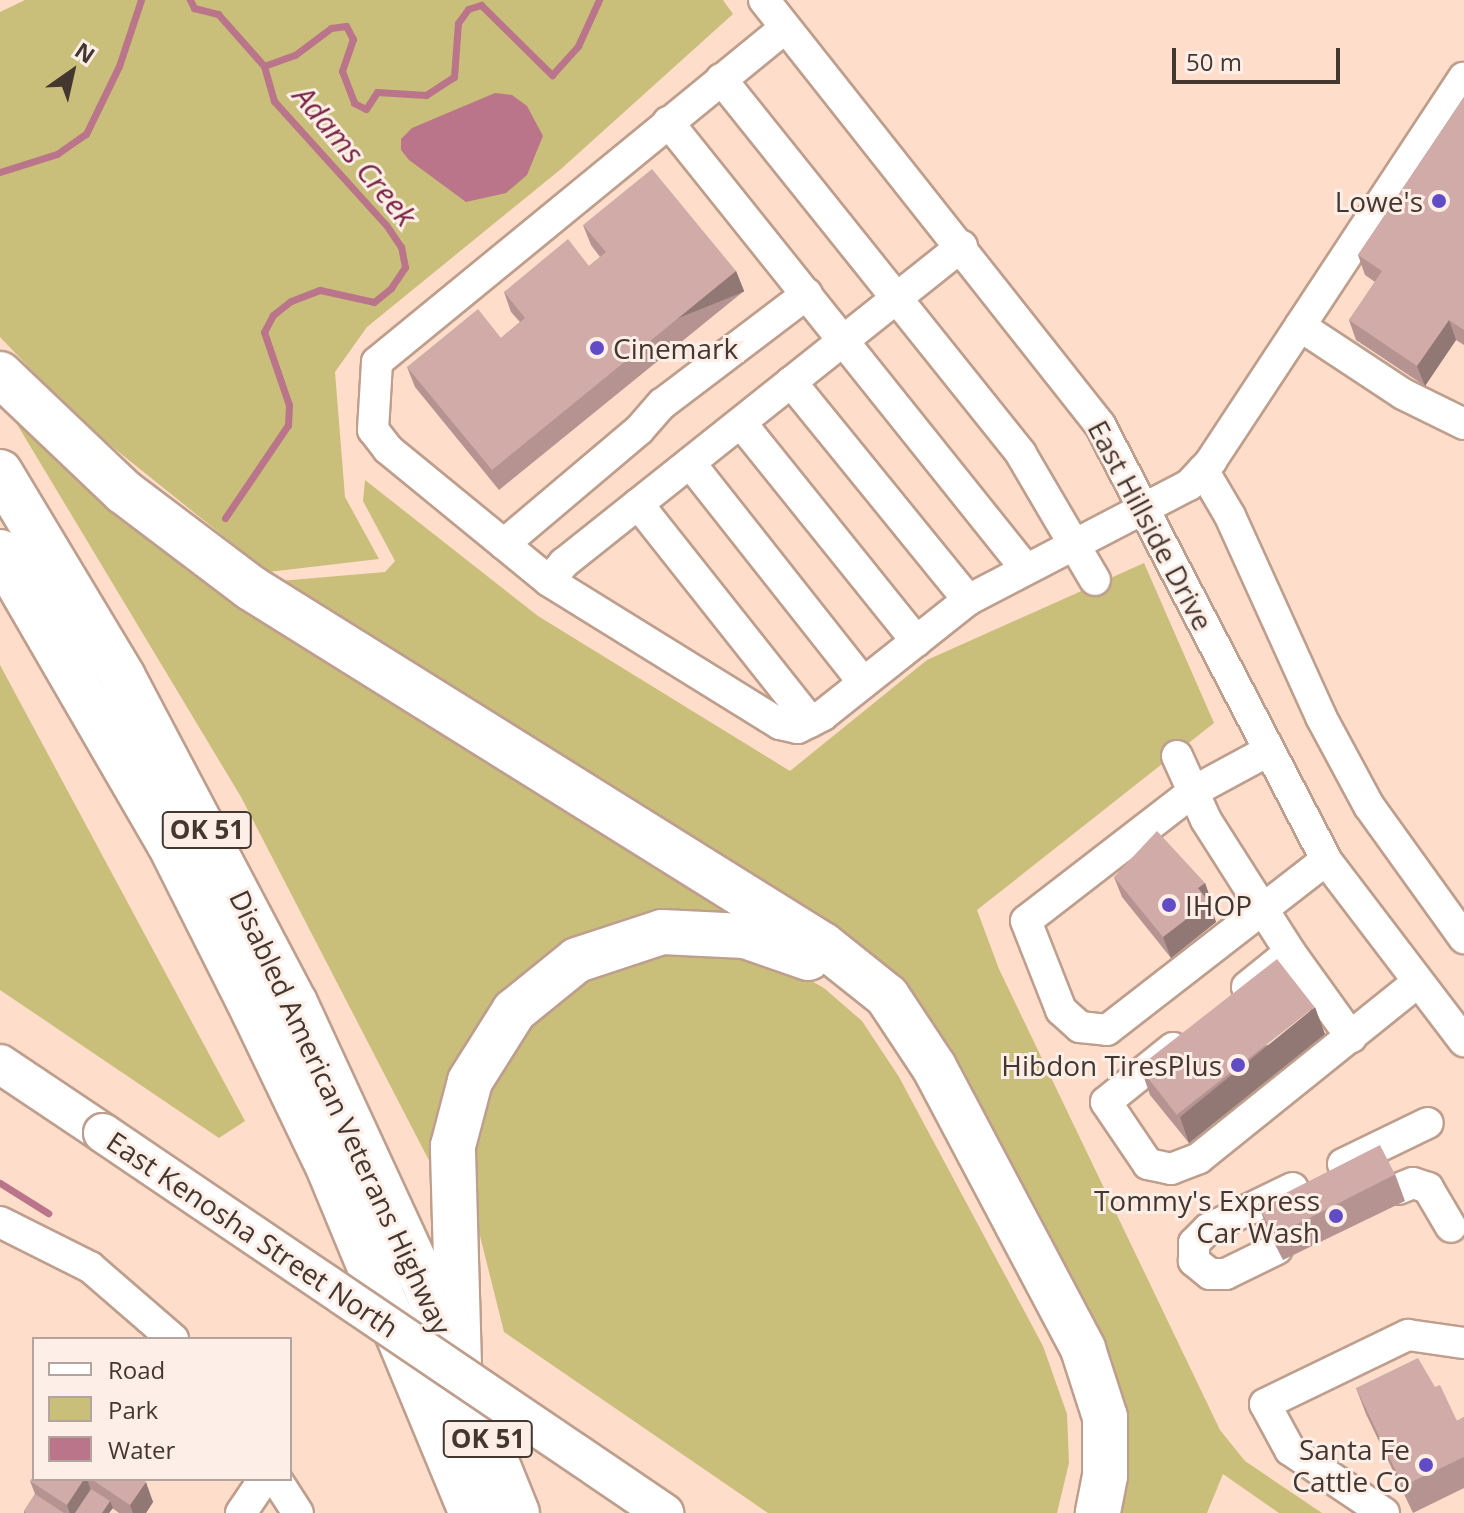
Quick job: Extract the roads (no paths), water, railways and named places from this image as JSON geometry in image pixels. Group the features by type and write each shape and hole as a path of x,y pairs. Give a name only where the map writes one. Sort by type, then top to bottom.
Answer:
{"highway":[{"path":"0,374 124,492 251,588 823,945 887,996 934,1067 1083,1349 1105,1417 1105,1476 1098,1513"},
{"name":"Disabled American Veterans Highway","path":"0,472 123,677 220,855 369,1159 459,1366 517,1513"},
{"name":"Disabled American Veterans Highway","path":"0,552 36,609 169,843 260,1023 330,1171 472,1513"},
{"path":"0,581 36,609"},
{"path":"459,1366 453,1146 459,1112 485,1052 533,991 604,947 662,932 745,936 798,953 848,983 910,1059 1075,1379 1088,1425 1080,1513"}],"main road":[{"name":"East Kenosha Street North","path":"0,1064 664,1513"}],"street":[{"name":"East Hillside Drive","path":"764,0 962,246 1100,425 1147,508 1326,860 1464,1041"},
{"path":"785,28 377,362 373,430 388,449 549,581 780,724 798,728 864,683 968,600 1189,485 1203,470 1464,78"},
{"path":"721,79 1021,454 1095,580"},
{"path":"668,122 1025,568"},
{"path":"549,581 638,504 962,246"},
{"path":"504,544 639,430 662,404 807,294"},
{"path":"1300,326 1403,394 1464,424"},
{"path":"791,382 968,600"},
{"path":"741,423 916,641"},
{"path":"690,463 864,683"},
{"path":"1203,470 1230,516 1321,717 1369,806 1464,938"},
{"path":"638,504 811,722"},
{"path":"1268,751 1194,791 1026,921 1061,1010 1080,1027 1107,1030 1326,860"},
{"path":"1177,756 1206,820 1290,952 1351,1037"},
{"path":"1229,1002 1290,952"},
{"path":"1192,1032 1106,1102 1148,1164 1171,1169 1199,1158 1417,983"},
{"path":"1277,1249 1226,1274 1210,1274 1194,1261 1194,1243 1208,1229 1428,1123"},
{"path":"1398,1189 1413,1183 1428,1188 1451,1227"},
{"path":"0,1222 90,1267 171,1337"},
{"path":"1384,1513 1290,1450 1265,1404 1408,1335 1464,1343"},
{"path":"241,1513 263,1481"},
{"path":"277,1481 298,1513"}],"water":[{"path":"495,93 512,95 527,106 543,136 527,175 506,193 466,202 409,160 401,150 401,139 412,128"}],"waterway":[{"path":"0,172 57,154 86,134 119,66 141,0"},
{"path":"190,0 194,8 218,14 264,66"},
{"name":"Adams Creek","path":"225,518 288,425 289,405 264,332 273,315 291,301 320,290 374,302 391,288 405,267 401,247 386,225 274,101 264,66 295,55 331,28 346,26 353,39 342,71 354,103 366,109 377,92 426,95 454,77 458,23 468,9 481,5 552,75 578,46 599,0"},
{"path":"0,1183 48,1213"}],"place":[{"name":"Lowe's","path":"1439,201"},
{"name":"Cinemark","path":"597,348"},
{"name":"IHOP","path":"1169,905"},
{"name":"Hibdon TiresPlus","path":"1238,1065"},
{"name":"Tommy's Express Car Wash","path":"1336,1216"},
{"name":"Santa Fe Cattle Co","path":"1426,1465"}]}
